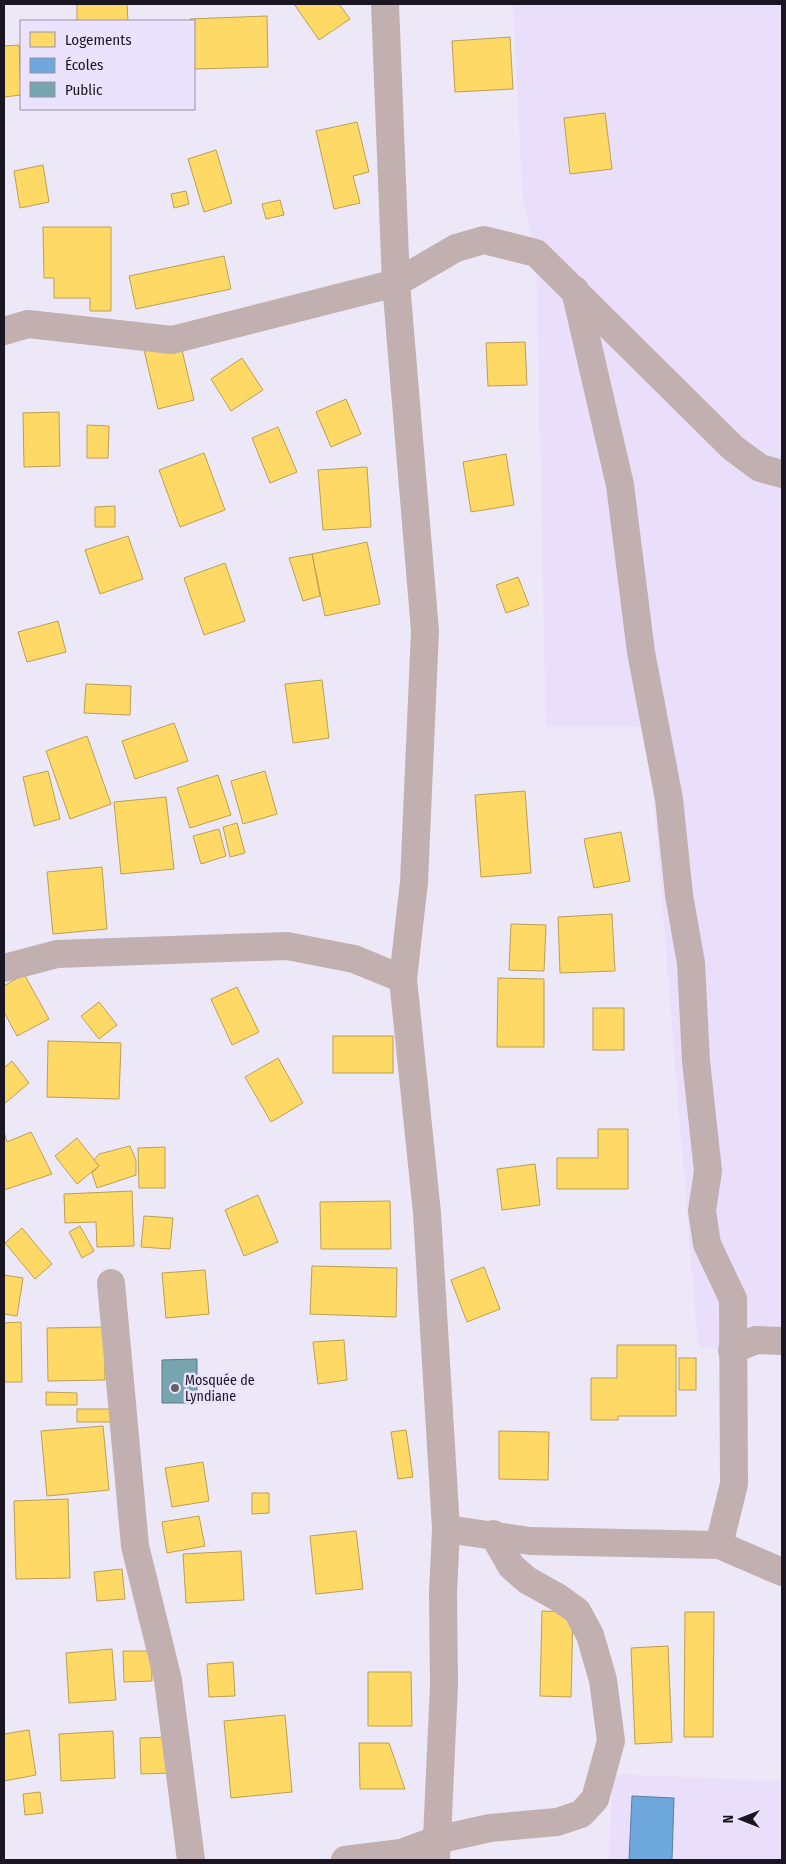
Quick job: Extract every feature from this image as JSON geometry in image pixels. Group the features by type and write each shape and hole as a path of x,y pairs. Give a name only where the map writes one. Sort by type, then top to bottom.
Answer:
{"street":[{"path":"385,4 396,283 425,631 414,882 403,979 427,1213 446,1529 443,1593 444,1686 436,1850"},
{"path":"4,330 28,324 172,340 396,283 456,248 484,240 536,253 733,448 760,468 782,474"},
{"path":"575,290 620,485 641,652 669,799 679,895 691,963 696,1061 708,1171 702,1211 707,1244 733,1299 734,1484 719,1545"},
{"path":"4,968 57,954 287,946 354,959 403,979"},
{"path":"111,1283 135,1546 168,1680 191,1860"},
{"path":"732,1350 756,1340 782,1341"},
{"path":"446,1529 493,1534 530,1541 719,1545 782,1572"},
{"path":"345,1860 436,1850 490,1828 557,1822 581,1814 595,1799 611,1741 603,1680 590,1635 577,1611 559,1598 527,1580 511,1566 493,1534"}],"shaded area":[{"path":"513,4 782,4 782,1348 732,1350 698,1347 648,727 546,727 536,253 523,202"},
{"path":"612,1774 782,1781 782,1860 609,1860"}],"building: Logements":[{"path":"77,4 127,4 128,20 77,20"},
{"path":"294,4 339,4 350,19 319,40"},
{"path":"267,16 268,67 195,69 195,20 190,19"},
{"path":"510,37 513,89 455,92 452,41"},
{"path":"19,45 20,95 4,97 4,46"},
{"path":"605,113 612,169 570,174 564,118"},
{"path":"357,122 369,172 353,176 360,203 334,209 316,131"},
{"path":"216,150 232,203 204,212 188,159"},
{"path":"43,165 49,202 20,208 14,171"},
{"path":"186,191 189,204 174,208 171,194"},
{"path":"280,200 284,215 266,219 262,204"},
{"path":"43,227 111,227 111,311 90,311 90,298 54,298 54,278 44,278"},
{"path":"224,256 231,289 136,309 129,276"},
{"path":"180,342 194,400 158,409 144,350"},
{"path":"525,342 527,385 488,386 486,343"},
{"path":"242,358 263,390 231,411 211,379"},
{"path":"346,399 361,434 331,447 316,412"},
{"path":"59,412 60,466 24,467 23,413"},
{"path":"87,425 109,426 108,458 87,458"},
{"path":"278,427 297,472 270,483 252,438"},
{"path":"204,453 225,510 180,527 159,470"},
{"path":"506,454 514,505 471,512 463,462"},
{"path":"367,467 371,527 323,530 318,470"},
{"path":"115,506 115,527 95,527 95,507"},
{"path":"128,536 143,579 100,594 85,550"},
{"path":"367,542 380,604 325,616 312,554"},
{"path":"312,554 320,596 303,601 289,558"},
{"path":"225,563 245,621 204,635 184,578"},
{"path":"518,577 529,605 506,613 496,585"},
{"path":"58,621 66,652 27,662 18,632"},
{"path":"322,680 329,738 293,743 285,684"},
{"path":"86,684 131,686 130,715 84,713"},
{"path":"174,723 188,761 135,779 122,741"},
{"path":"87,736 111,804 70,819 46,751"},
{"path":"48,771 60,819 34,826 23,777"},
{"path":"265,771 277,814 243,824 231,781"},
{"path":"218,775 231,815 190,828 177,788"},
{"path":"525,791 531,873 481,877 475,795"},
{"path":"166,797 174,869 121,874 114,802"},
{"path":"237,823 245,853 230,857 223,827"},
{"path":"219,829 226,856 201,864 193,836"},
{"path":"621,832 630,881 594,888 584,839"},
{"path":"102,867 107,929 53,934 47,872"},
{"path":"612,914 615,971 560,973 558,917"},
{"path":"511,924 546,925 544,971 509,970"},
{"path":"24,974 49,1019 17,1036 4,1012 4,986"},
{"path":"498,978 544,979 544,1047 497,1047"},
{"path":"237,987 259,1032 232,1045 211,999"},
{"path":"99,1002 117,1025 99,1039 81,1016"},
{"path":"593,1008 624,1008 624,1050 593,1050"},
{"path":"333,1036 393,1036 393,1073 333,1073"},
{"path":"48,1041 121,1043 119,1099 47,1097"},
{"path":"278,1058 303,1103 271,1122 245,1077"},
{"path":"12,1061 29,1083 4,1104 4,1068"},
{"path":"598,1129 628,1129 628,1189 557,1189 557,1158 598,1158"},
{"path":"4,1132 7,1142 31,1132 52,1174 4,1190"},
{"path":"77,1138 99,1166 77,1184 55,1156"},
{"path":"130,1146 136,1160 136,1175 97,1188 92,1173 99,1166 94,1160 99,1154"},
{"path":"165,1147 165,1188 139,1188 138,1148"},
{"path":"535,1164 540,1205 502,1210 497,1169"},
{"path":"132,1191 134,1246 97,1247 96,1222 65,1223 64,1194"},
{"path":"258,1195 278,1242 244,1256 225,1210"},
{"path":"390,1201 391,1249 321,1249 320,1202"},
{"path":"144,1216 173,1218 170,1249 141,1247"},
{"path":"80,1226 94,1251 82,1258 69,1232"},
{"path":"22,1228 52,1264 35,1279 5,1243"},
{"path":"312,1266 397,1268 396,1317 310,1314"},
{"path":"484,1267 500,1309 467,1322 451,1280"},
{"path":"205,1270 209,1314 166,1318 162,1273"},
{"path":"4,1275 23,1278 17,1316 4,1314"},
{"path":"21,1322 22,1382 4,1382 4,1323"},
{"path":"104,1327 105,1380 48,1381 47,1328"},
{"path":"344,1340 347,1380 318,1384 313,1342"},
{"path":"617,1345 676,1345 676,1416 618,1416 618,1420 591,1420 591,1378 617,1378"},
{"path":"679,1358 696,1358 696,1390 679,1390"},
{"path":"46,1392 77,1393 77,1405 46,1405"},
{"path":"77,1409 114,1409 114,1422 77,1422"},
{"path":"103,1426 109,1490 47,1496 41,1431"},
{"path":"406,1430 413,1477 398,1479 391,1432"},
{"path":"499,1431 549,1432 548,1480 499,1479"},
{"path":"203,1462 209,1501 172,1507 165,1468"},
{"path":"252,1493 269,1493 269,1513 252,1514"},
{"path":"68,1499 70,1578 16,1579 14,1501"},
{"path":"199,1516 205,1546 167,1553 162,1522"},
{"path":"356,1531 363,1589 316,1594 310,1536"},
{"path":"241,1551 244,1600 186,1603 183,1554"},
{"path":"122,1569 125,1599 97,1601 94,1572"},
{"path":"542,1611 573,1612 571,1697 540,1696"},
{"path":"685,1612 714,1612 713,1737 684,1737"},
{"path":"668,1646 672,1742 635,1744 631,1648"},
{"path":"112,1649 116,1700 69,1703 66,1653"},
{"path":"123,1651 151,1651 152,1681 124,1682"},
{"path":"233,1662 235,1696 209,1697 207,1664"},
{"path":"368,1672 411,1672 412,1726 368,1726"},
{"path":"285,1715 292,1792 231,1798 224,1721"},
{"path":"29,1730 36,1775 4,1781 4,1734"},
{"path":"113,1731 115,1778 61,1781 59,1734"},
{"path":"169,1737 170,1773 141,1774 140,1738"},
{"path":"359,1743 389,1743 405,1789 360,1789"},
{"path":"40,1792 43,1813 25,1815 23,1794"}],"building: Écoles":[{"path":"632,1796 674,1798 672,1860 629,1860"}],"building: Public":[{"path":"197,1359 197,1403 162,1403 162,1360"}],"place":[{"name":"Mosquée de Lyndiane","path":"175,1388"}]}
